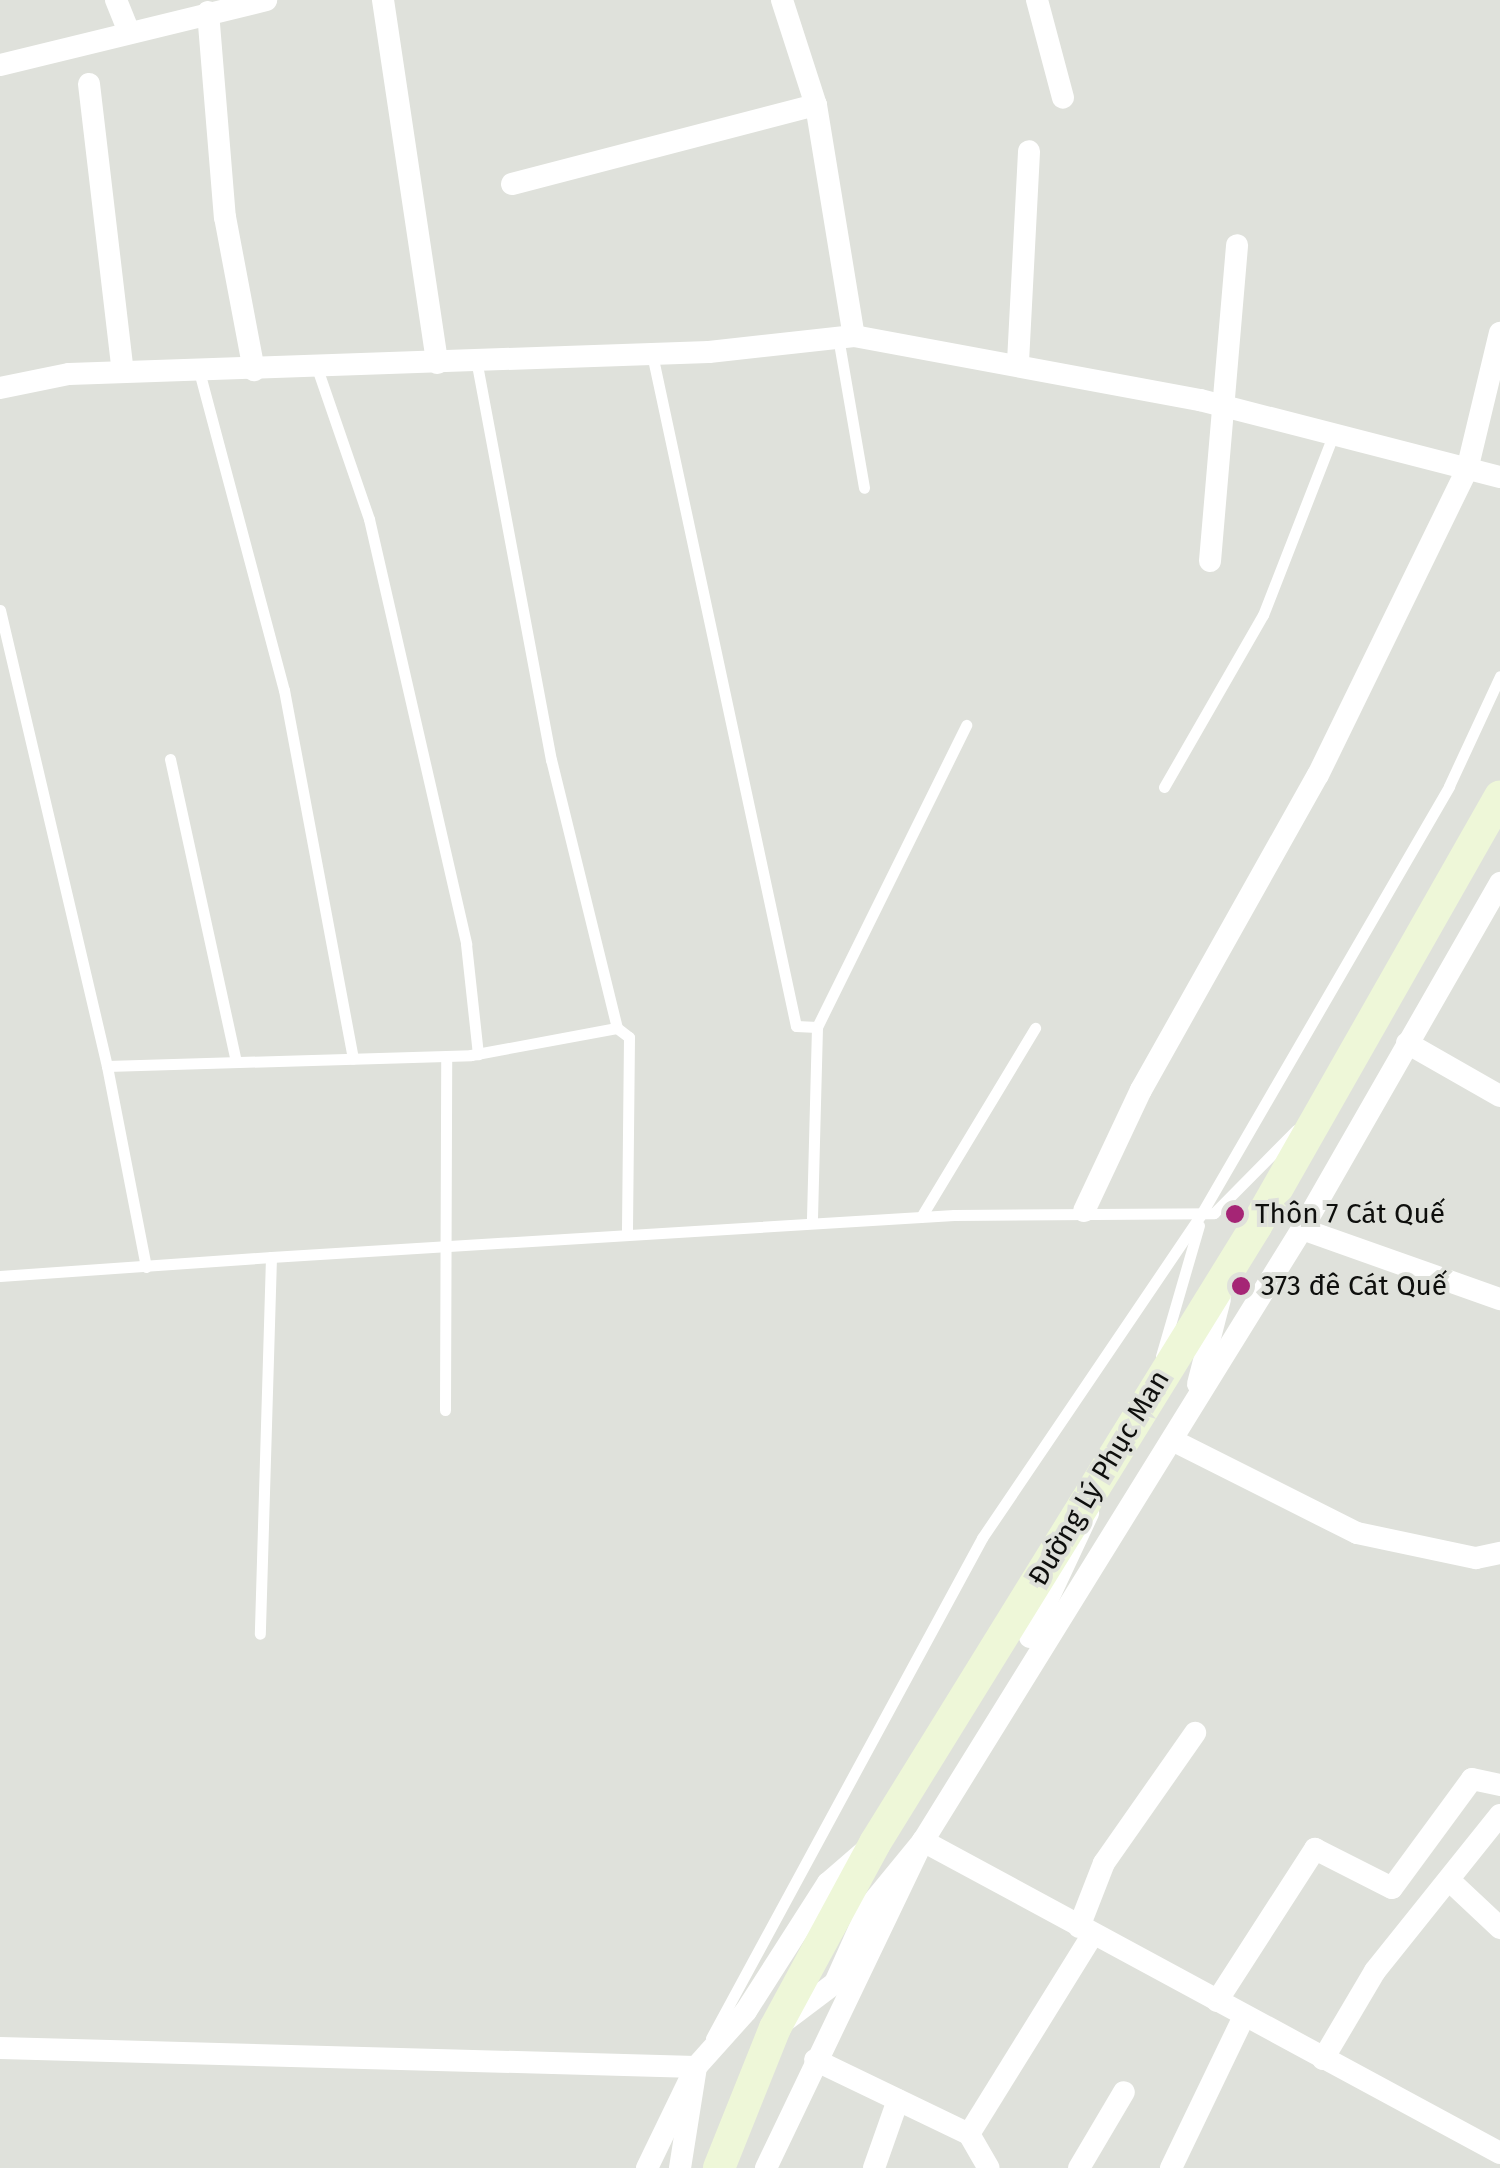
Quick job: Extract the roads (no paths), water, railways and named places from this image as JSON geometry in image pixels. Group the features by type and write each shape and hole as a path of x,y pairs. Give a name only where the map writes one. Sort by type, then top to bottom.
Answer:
{"main road":[{"name":"Đường Lý Phục Man","path":"719,2168 775,2028 875,1843 1096,1486 1152,1387 1227,1273 1500,797"},
{"path":"1460,872 1500,844"}],"street":[{"path":"116,0 129,32"},
{"path":"0,65 266,0"},
{"path":"383,0 437,363"},
{"path":"782,0 816,105 846,337"},
{"path":"1036,0 1063,98"},
{"path":"208,12 225,217 254,370"},
{"path":"89,84 123,372"},
{"path":"512,184 816,105"},
{"path":"1018,362 1029,151"},
{"path":"1210,561 1237,246"},
{"path":"1084,1211 1140,1090 1318,776 1467,470 1500,333"},
{"path":"0,388 123,372 652,354 846,337 1018,362 1226,408 1332,438 1500,477"},
{"path":"936,1818 1302,1229 1500,883"},
{"path":"1408,1043 1500,1096"},
{"path":"1302,1229 1500,1299"},
{"path":"1193,1407 1227,1273"},
{"path":"1172,1440 1356,1533 1476,1558 1500,1553"},
{"path":"766,2168 923,1841 1078,1548 1096,1486"},
{"path":"969,2134 1086,1930 1104,1863 1196,1734"},
{"path":"1217,2001 1315,1849 1392,1888 1472,1779 1500,1784"},
{"path":"1324,2059 1375,1972 1500,1815"},
{"path":"923,1841 1498,2158"},
{"path":"775,2028 834,1983 869,1907 923,1841"},
{"path":"647,2168 710,2041 746,2010 828,1884 875,1843"},
{"path":"1450,1881 1500,1928"},
{"path":"1171,2168 1244,2016"},
{"path":"0,2048 693,2073"},
{"path":"815,2060 969,2134 989,2168"},
{"path":"680,2168 693,2073"},
{"path":"1079,2168 1124,2092"},
{"path":"874,2168 898,2100"}],"lane":[{"path":"846,337 864,488"},
{"path":"652,354 796,1026 817,1027"},
{"path":"476,361 551,760 616,1028 629,1037 627,1231"},
{"path":"316,368 370,519 466,944 478,1054"},
{"path":"199,371 284,690 353,1059"},
{"path":"1164,787 1264,616 1332,438"},
{"path":"0,610 107,1066 146,1267"},
{"path":"710,2041 982,1538 1203,1211 1449,786 1500,676"},
{"path":"812,1222 817,1027 966,725"},
{"path":"170,759 236,1062"},
{"path":"107,1066 478,1054 616,1028"},
{"path":"922,1217 1035,1028"},
{"path":"445,1410 450,1239 446,1056"},
{"path":"0,1276 271,1258 450,1239 1084,1211 1214,1213 1332,1094"},
{"path":"1152,1387 1203,1211"},
{"path":"260,1634 271,1258"}],"place":[{"name":"Thôn 7 Cát Quế","path":"1235,1214"},
{"name":"373 đê Cát Quế","path":"1241,1286"}]}
